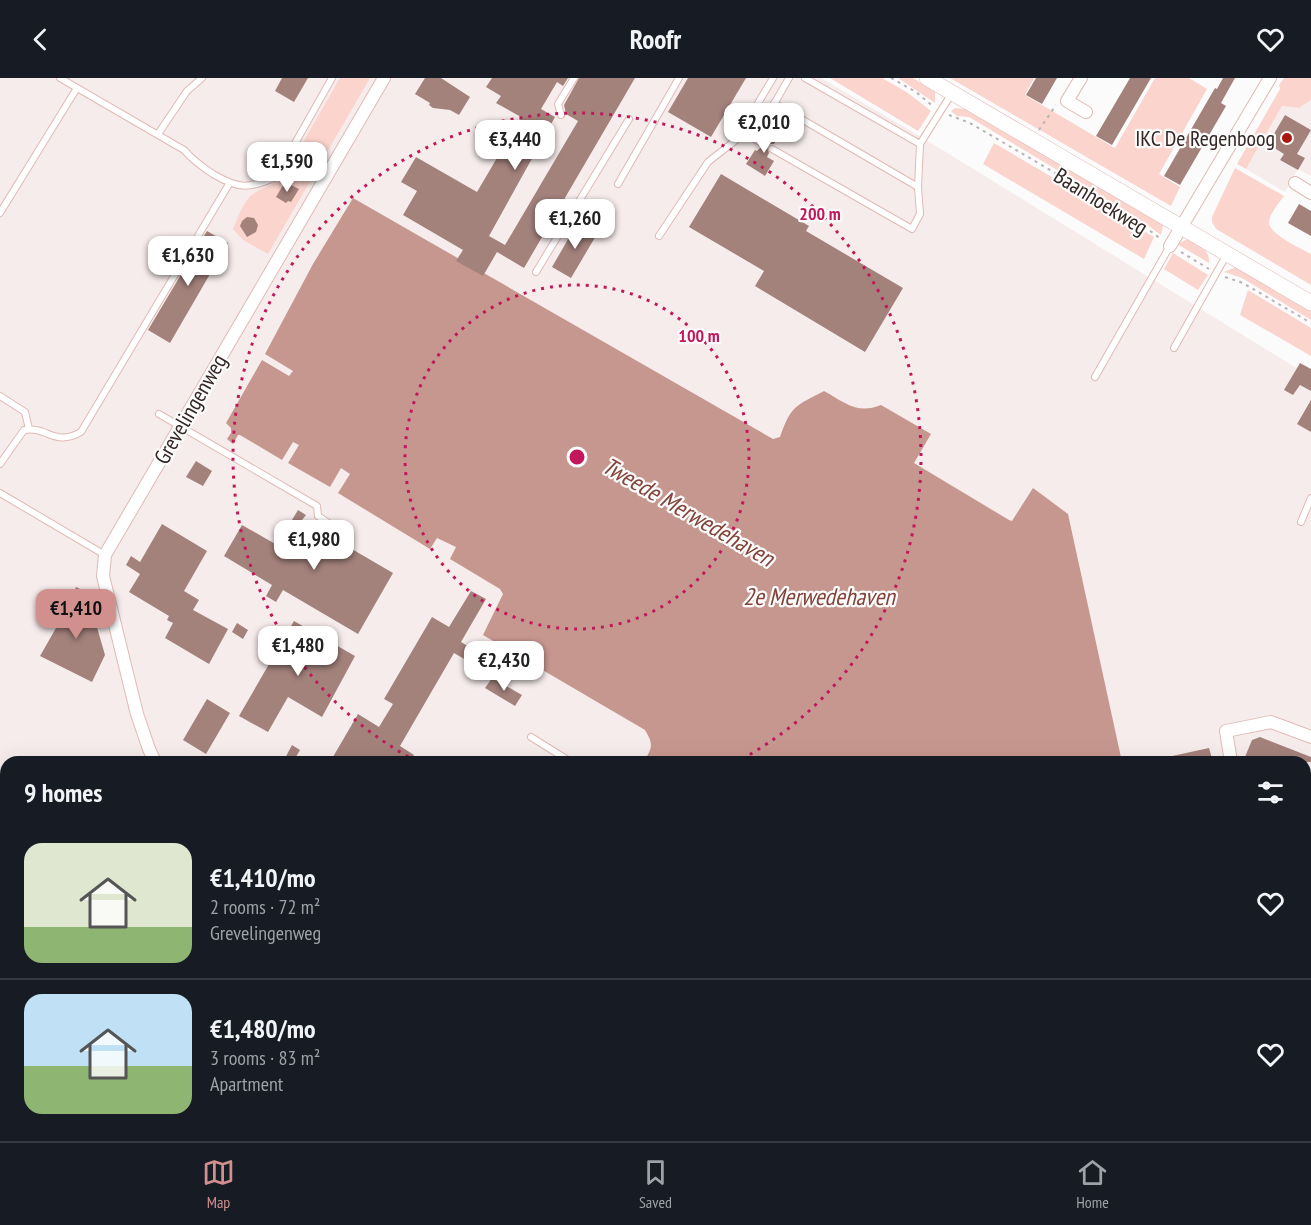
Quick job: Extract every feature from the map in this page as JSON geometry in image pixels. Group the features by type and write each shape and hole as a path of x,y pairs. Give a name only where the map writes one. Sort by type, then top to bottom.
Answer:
{"street":[{"name":"Grevelingenweg","path":"105,555 384,78"},
{"name":"Baanhoekweg","path":"927,78 1311,303"},
{"path":"1080,78 1067,101 1086,112"},
{"path":"1170,246 1270,78"},
{"path":"1295,183 1311,193"},
{"path":"105,555 103,576 136,714 152,756"},
{"path":"1231,756 1226,731 1271,722 1311,737"}],"lane":[{"path":"60,78 184,150 194,162 229,184 243,186 260,184 276,177 332,78"},
{"path":"158,134 187,91 202,78"},
{"path":"561,115 558,105 574,78"},
{"path":"618,184 679,78"},
{"path":"659,236 708,162 736,140 773,78"},
{"path":"762,143 754,139 789,78"},
{"path":"805,78 920,144"},
{"path":"0,213 77,88"},
{"path":"772,149 912,230 920,214 918,187 920,144 952,93"},
{"path":"774,103 918,187"},
{"path":"536,272 629,119"},
{"path":"0,464 21,432 29,429 67,438 81,432 229,184"},
{"path":"1095,377 1170,246"},
{"path":"1174,348 1227,254"},
{"path":"0,396 25,412 29,429"},
{"path":"159,414 317,506 318,516 335,527"},
{"path":"0,493 105,555"},
{"path":"1301,522 1311,498"},
{"path":"531,737 561,756"}],"path":[{"name":"Baanhoekweg","path":"891,78 916,92 940,111 970,123 1128,215 1170,246 1216,274 1243,283 1311,323"},
{"path":"1033,140 1054,106 1067,101"}],"shaded area":[{"path":"0,78 821,78 923,138 1311,377 1311,756 0,756"},
{"path":"340,78 370,78 268,254 243,240 233,229 249,197 283,177"},
{"path":"830,78 882,78 908,93 931,111 918,131"},
{"path":"898,78 913,78 935,92 935,103"},
{"path":"950,78 1034,78 1025,95 1115,148 1155,78 1189,78 1207,89 1159,174 1180,187 1171,206"},
{"path":"1284,78 1311,78 1311,100 1299,108 1282,106 1246,169 1237,164"},
{"name":"IKC De Regenboog","path":"1311,100 1311,176 1298,169 1285,192 1246,169 1282,106 1299,108"},
{"path":"955,108 966,109 1145,211 1145,214 1163,225 1161,235 1142,221 969,117 957,116 951,111"},
{"path":"994,143 1154,237 1144,259 983,164"},
{"path":"1235,168 1284,196 1271,215 1270,227 1286,241 1311,254 1311,285 1216,229 1212,217"},
{"path":"1188,239 1206,251 1209,263 1177,244"},
{"path":"1173,253 1208,275 1198,290 1164,269"},
{"path":"1236,267 1311,311 1311,320 1242,278 1224,272"},
{"path":"1248,290 1311,328 1311,356 1240,315"}],"water":[{"name":"2e Merwedehaven","path":"353,198 773,439 780,437 787,419 795,408 824,391 858,408 865,409 881,405 931,434 914,463 1009,520 1012,521 1033,488 1068,514 1121,756 647,756 651,746 645,730 483,635 503,594 500,589 450,559 456,547 437,538 430,549 338,493 350,474 341,468 330,487 288,463 299,445 293,442 282,460 240,435 233,444 227,439 231,428 226,423 262,360 289,376 293,371 265,354 313,264"}],"building":[{"path":"282,78 308,78 294,102 275,91"},
{"path":"425,78 441,78 470,97 459,115 450,110 433,108 429,105 430,103 415,94"},
{"path":"492,78 568,78 563,86 557,82 541,109 555,117 489,236 505,245 578,121 566,114 564,105 579,78 635,78 524,268 497,252 483,276 456,261 463,250 403,215 417,191 401,182 416,157 477,192 521,117 496,103 501,96 486,87"},
{"path":"688,78 746,78 711,137 668,112"},
{"path":"1036,78 1057,78 1042,104 1026,95"},
{"path":"1130,78 1151,78 1112,145 1096,136"},
{"path":"1223,78 1235,78 1221,103 1226,106 1180,185 1164,176"},
{"path":"1285,115 1311,130 1297,154 1305,158 1298,170 1280,160 1284,154 1268,144"},
{"path":"773,126 782,131 774,144 767,147 769,153 767,157 774,161 765,176 746,164 755,150 766,146 765,139"},
{"path":"721,174 809,226 806,231 903,288 865,352 755,286 764,271 689,227"},
{"path":"285,182 299,189 291,202 286,203 276,197"},
{"path":"1299,204 1311,211 1311,236 1288,223"},
{"path":"247,217 254,218 258,225 256,232 247,237 240,226"},
{"path":"578,222 597,234 571,278 552,267"},
{"path":"207,231 228,243 170,343 148,330"},
{"path":"1300,363 1311,369 1311,391 1300,385 1293,395 1284,390"},
{"path":"1311,400 1311,432 1297,424"},
{"path":"196,461 212,471 203,486 186,477"},
{"path":"298,510 306,515 302,520 393,573 358,634 283,590 276,602 266,596 272,585 224,556 242,525 277,545"},
{"path":"162,524 207,551 184,591 199,600 193,610 228,629 209,664 165,638 173,623 167,620 169,616 129,592 140,574 126,565 131,556 140,562"},
{"path":"76,587 88,593 80,610 94,617 105,655 92,682 40,656 60,621 57,620 70,594 73,595"},
{"path":"471,591 486,599 461,642 491,660 485,671 454,653 400,746 413,756 334,756 358,714 379,727 393,704 384,699 432,617 449,627"},
{"path":"294,621 355,656 322,717 288,697 268,732 239,716"},
{"path":"237,623 248,630 243,639 232,632"},
{"path":"492,678 522,695 515,706 485,688"},
{"path":"207,699 230,713 206,754 183,740"},
{"path":"1260,737 1308,756 1245,756 1252,740"},
{"path":"292,745 300,750 296,756 286,756"},
{"path":"1209,748 1211,756 1172,756"}],"place":[{"name":"IKC De Regenboog","path":"1287,138"}],"water label":[{"name":"Tweede Merwedehaven","path":"688,512"}]}
